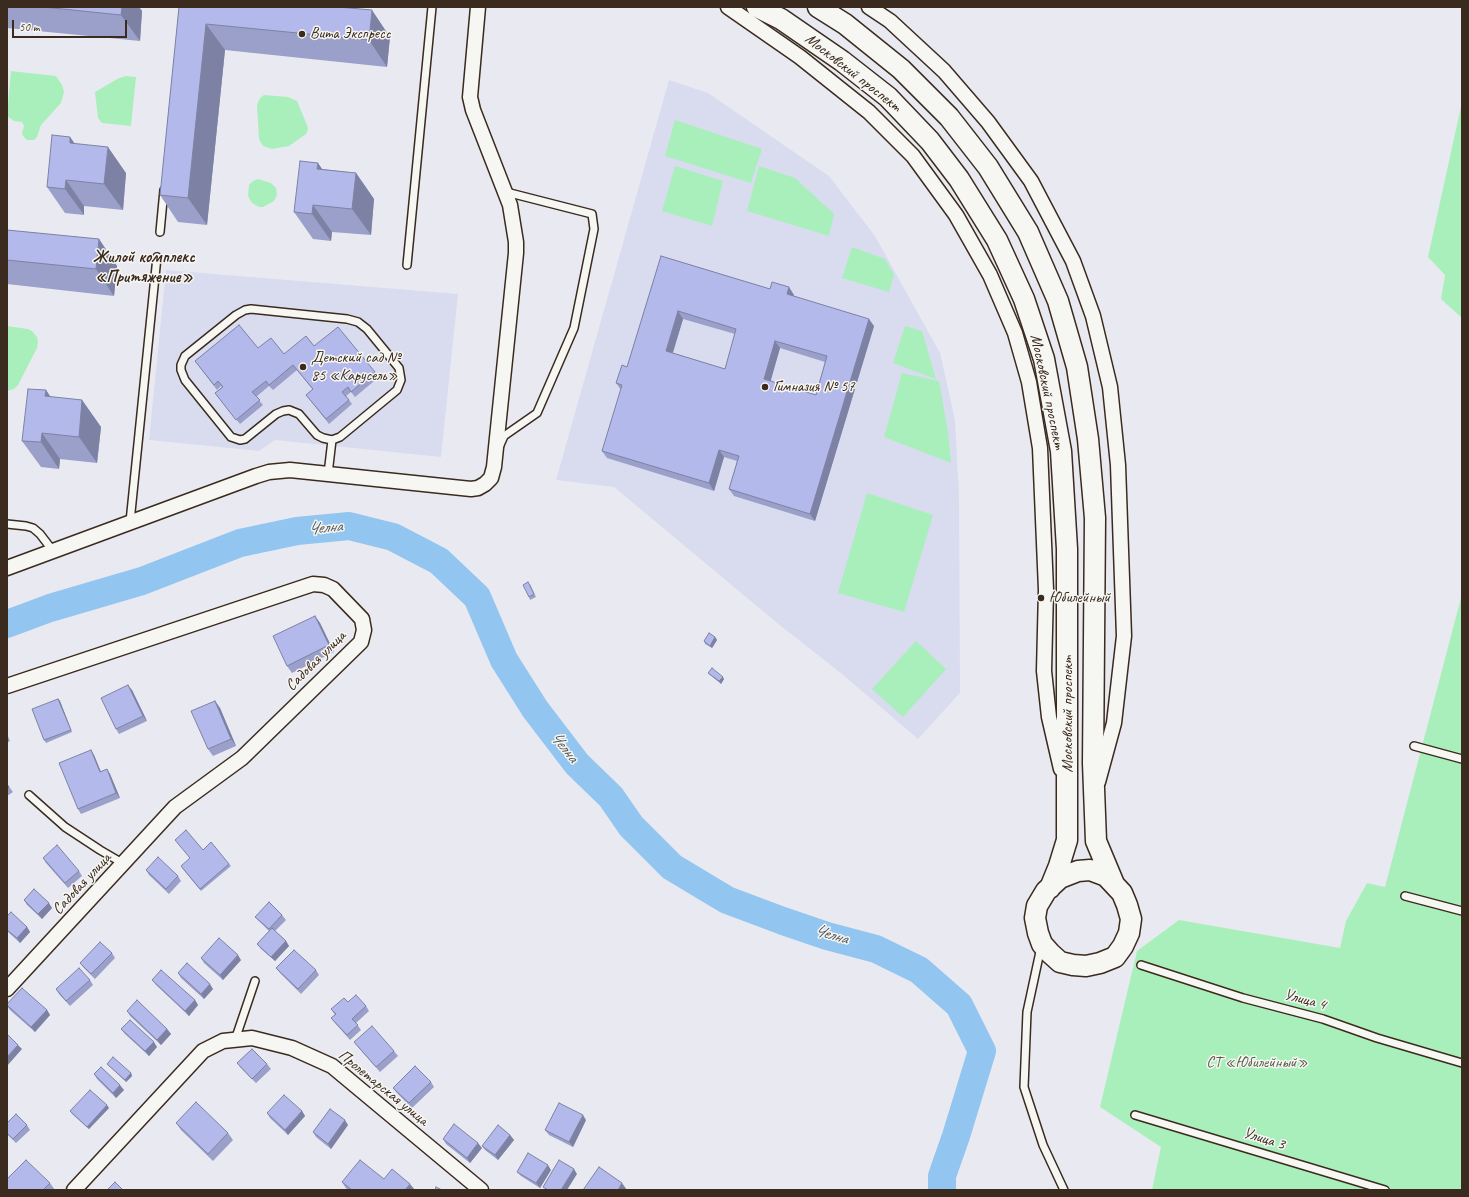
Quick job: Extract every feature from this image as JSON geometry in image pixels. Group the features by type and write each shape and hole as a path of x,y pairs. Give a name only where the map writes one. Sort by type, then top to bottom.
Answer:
{"main road":[{"name":"Московский проспект","path":"757,7 781,19 842,61 888,96 930,141 959,179 997,240 1024,299 1044,359 1060,450 1067,549 1067,840 1050,888"},
{"name":"Московский проспект","path":"818,7 845,24 900,69 949,117 988,167 1028,232 1058,301 1077,367 1088,439 1095,518 1093,763 1096,841 1114,884"},
{"name":"Московский проспект","path":"1090,870 1106,876 1114,884 1122,893 1131,919 1128,934 1123,946 1115,956 1100,963 1086,966 1060,962 1042,944 1038,933 1036,918 1037,906 1046,891 1060,878 1078,871 1090,870"}],"street":[{"path":"7,568 263,474 290,470 471,489 478,488 491,478 494,467 516,253 510,205 473,110 470,97 478,7"},
{"path":"728,7 800,57 863,107 913,156 956,215 990,275 1000,297 1015,333 1029,382 1040,448 1046,590 1044,671 1049,717 1067,794"},
{"path":"869,7 890,21 944,71 997,134 1035,188 1073,261 1093,316 1110,387 1118,465 1124,636 1114,723 1094,796"},
{"name":"Садовая улица","path":"7,686 313,584 324,586 333,590 362,619 364,630 360,642 242,758 175,806 124,864 7,989"},
{"name":"Пролетарская улица","path":"74,1190 203,1051 223,1041 252,1038 292,1048 332,1066 481,1190"}],"lane":[{"path":"407,265 432,7"},
{"path":"160,232 164,185"},
{"path":"495,457 504,436 537,413 574,328 594,229 592,214 505,192"},
{"path":"130,522 157,257"},
{"path":"251,309 347,319 358,322 367,329 399,368 402,380 397,390 340,437 332,440 317,435 299,414 289,410 276,414 245,439 240,440 231,437 185,380 181,370 181,365 185,356 236,315 251,309"},
{"path":"328,474 332,440"},
{"path":"7,524 33,528 40,534 53,551"},
{"path":"1414,746 1462,759"},
{"path":"29,795 65,827 124,864"},
{"path":"1406,896 1462,911"},
{"path":"1042,944 1028,1012 1024,1087 1043,1145 1064,1190"},
{"name":"Улица 4","path":"1141,965 1243,998 1323,1019 1377,1038 1462,1063"},
{"path":"235,1040 255,981"},
{"name":"Улица 3","path":"1135,1116 1385,1190"}],"shaded area":[{"name":"Гимназия № 57","path":"669,80 708,93 829,176 875,236 940,353 955,420 959,495 960,693 918,739 842,674 777,623 614,487 556,480"},
{"name":"Детский сад № 85 «Карусель»","path":"166,270 458,294 441,457 275,440 259,451 149,440"}],"green space":[{"path":"11,71 56,76 62,85 64,92 61,103 41,125 37,137 34,140 27,140 23,136 22,133 24,126 22,122 14,121 7,116"},
{"path":"126,76 136,77 131,126 102,123 98,118 95,92 119,78"},
{"path":"264,95 288,97 297,101 307,125 308,129 306,134 289,146 272,149 263,146 259,139 257,105 260,98"},
{"path":"1462,102 1462,318 1441,299 1445,275 1428,257"},
{"path":"675,120 762,149 751,183 665,156"},
{"path":"675,166 723,181 712,226 662,211"},
{"path":"759,166 795,178 834,214 829,236 747,211"},
{"path":"258,179 271,183 276,188 277,195 274,201 263,207 259,207 252,203 248,196 249,185"},
{"path":"852,247 885,259 894,275 889,292 842,278"},
{"path":"7,326 32,331 37,337 38,342 37,348 18,385 14,389 7,391"},
{"path":"905,326 922,331 936,379 893,363"},
{"path":"902,373 939,381 948,432 951,463 884,437"},
{"path":"867,493 933,515 904,612 838,593"},
{"name":"СТ «Юбилейный»","path":"1462,594 1462,1190 1152,1190 1161,1147 1100,1107 1137,951 1179,920 1340,948 1346,921 1367,883 1385,887"},
{"path":"916,641 946,669 903,717 872,689"}],"building":[{"path":"43,7 122,7 121,15"},
{"path":"179,7 338,7 372,10 369,40 206,24 188,198 160,195"},
{"path":"52,135 70,137 70,143 108,147 104,184 66,180 65,189 47,187"},
{"path":"300,161 318,163 317,169 356,173 352,209 313,205 312,214 294,212"},
{"path":"7,230 99,239 96,269 7,260"},
{"path":"661,256 770,289 772,282 789,287 787,294 869,319 810,514 729,489 739,456 719,450 709,483 602,451 622,385 616,383 622,365 627,367","holes":["678,311 736,329 725,369 666,351","775,341 827,356 816,395 764,379"]},
{"path":"239,325 258,348 271,338 284,354 306,336 314,346 338,327 375,372 351,392 348,387 342,392 349,400 326,419 306,395 313,389 293,365 269,385 266,381 252,392 260,400 236,420 215,393 223,387 218,381 214,385 195,361"},
{"path":"28,389 46,390 45,396 82,400 79,437 42,433 41,442 22,441"},
{"path":"528,582 534,594 529,597 523,585"},
{"path":"315,616 329,645 287,666 273,636"},
{"path":"709,633 715,637 710,646 704,641"},
{"path":"712,668 723,677 719,681 708,673"},
{"path":"128,685 143,716 116,729 101,698"},
{"path":"58,699 71,730 44,740 32,709"},
{"path":"215,701 231,739 208,749 191,711"},
{"path":"91,750 100,772 107,769 116,793 78,809 59,763"},
{"path":"186,830 203,850 211,842 229,864 200,889 181,866 190,858 175,840"},
{"path":"57,845 79,871 65,883 43,858"},
{"path":"158,857 178,876 166,889 146,870"},
{"path":"34,889 49,903 38,914 24,900"},
{"path":"269,902 282,915 269,929 255,917"},
{"path":"11,912 27,927 17,938 7,930 7,916"},
{"path":"272,928 286,941 271,957 257,944"},
{"path":"219,938 238,955 220,975 201,958"},
{"path":"100,942 112,953 91,974 80,963"},
{"path":"294,950 316,970 298,989 276,968"},
{"path":"187,963 210,984 201,994 178,973"},
{"path":"79,968 90,980 66,1001 56,989"},
{"path":"161,970 195,1000 185,1011 152,980"},
{"path":"22,988 47,1010 31,1027 7,1005"},
{"path":"356,995 366,1006 352,1019 358,1025 347,1035 331,1018 336,1014 331,1009 344,998 348,1002"},
{"path":"137,1000 167,1029 157,1040 127,1011"},
{"path":"130,1020 154,1042 145,1051 121,1029"},
{"path":"372,1026 394,1051 376,1067 354,1042"},
{"path":"7,1034 18,1045 7,1057"},
{"path":"252,1049 267,1064 252,1079 237,1063"},
{"path":"113,1057 131,1073 125,1080 107,1064"},
{"path":"415,1066 431,1082 409,1103 393,1088"},
{"path":"101,1067 120,1085 113,1093 94,1074"},
{"path":"90,1090 107,1105 87,1127 70,1111"},
{"path":"284,1095 302,1111 285,1130 267,1113"},
{"path":"196,1102 228,1133 208,1154 176,1123"},
{"path":"559,1103 583,1115 569,1142 545,1130"},
{"path":"330,1109 345,1120 328,1144 313,1132"},
{"path":"16,1114 27,1125 13,1139 7,1133 7,1123"},
{"path":"454,1124 478,1143 467,1158 443,1139"},
{"path":"498,1125 510,1135 495,1155 482,1146"},
{"path":"528,1153 548,1165 536,1183 517,1172"},
{"path":"26,1160 50,1183 43,1190 7,1190 7,1179"},
{"path":"360,1160 384,1179 392,1169 410,1184 405,1190 352,1190 342,1182"},
{"path":"559,1160 574,1169 561,1190 548,1190 543,1187"},
{"path":"599,1167 622,1183 618,1190 583,1190"},
{"path":"115,1182 123,1190 107,1190"},
{"path":"436,1187 442,1190 435,1190"}],"waterway":[{"name":"Челна","path":"7,624 50,608 142,581 240,543 297,531 349,526 393,537 439,561 477,597 504,660 535,709 577,764 611,797 631,826 672,867 727,900 827,936 876,949 919,970 959,1005 982,1051 942,1176 942,1190"}],"place":[{"name":"Вита Экспресс","path":"302,34"},
{"name":"Детский сад № 85 «Карусель»","path":"303,367"},
{"name":"Гимназия № 57","path":"765,387"},
{"name":"Юбилейный","path":"1041,598"}],"district":[{"name":"Жилой комплекс «Притяжение»","path":"144,268"}]}
